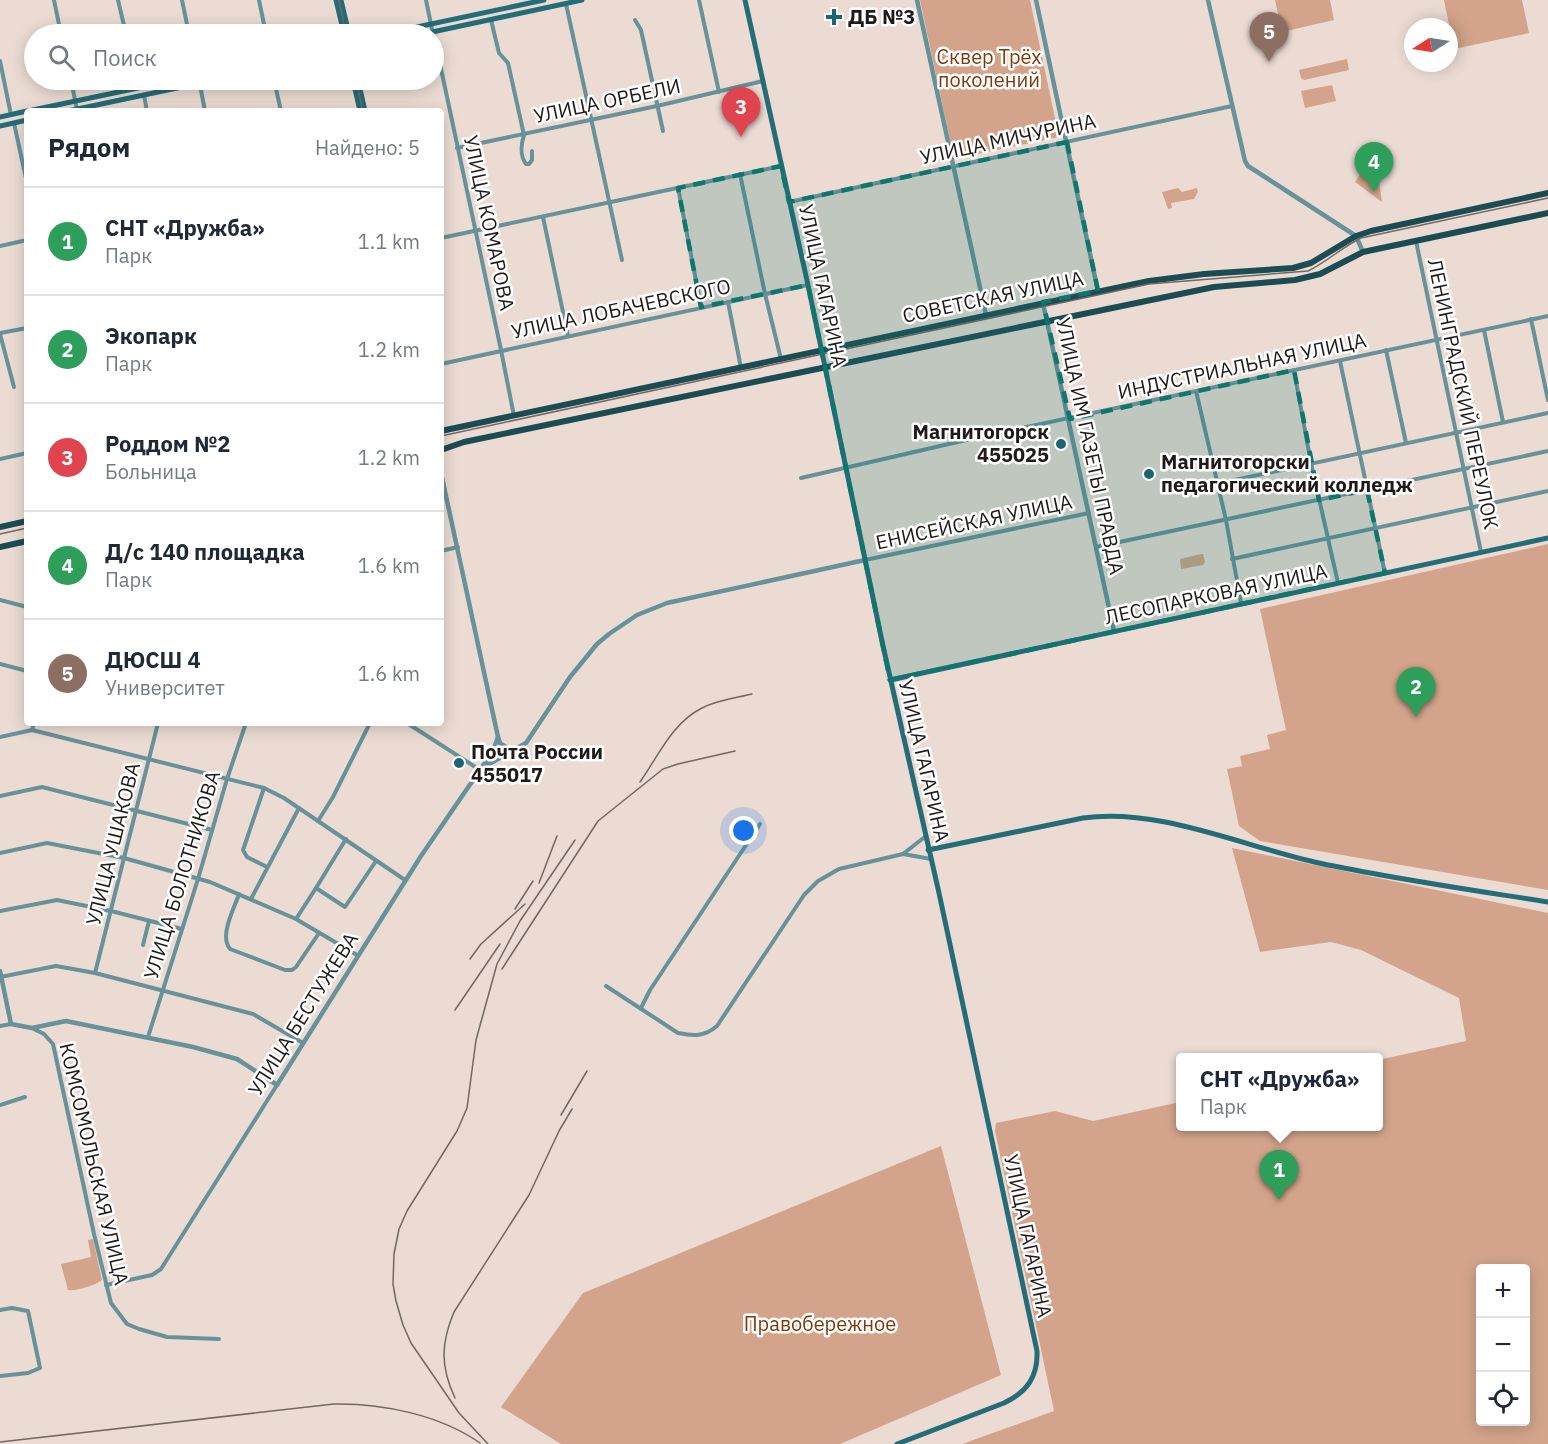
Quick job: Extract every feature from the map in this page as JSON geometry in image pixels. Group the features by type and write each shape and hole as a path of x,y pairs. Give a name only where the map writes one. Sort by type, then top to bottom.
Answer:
{"main road":[{"path":"336,0 342,24"},
{"path":"341,0 347,24"},
{"path":"431,24 544,0"},
{"path":"444,31 555,3 566,4 582,0"},
{"name":"УЛИЦА ГАГАРИНА","path":"745,1 808,285 890,680 1025,1291 1037,1360 1031,1382 1012,1399 897,1444"},
{"path":"42,108 126,90"},
{"path":"86,108 164,90"},
{"path":"355,90 359,108"},
{"path":"360,90 364,108"},
{"path":"0,117 24,112"},
{"path":"0,126 24,121"},
{"name":"СОВЕТСКАЯ УЛИЦА","path":"444,430 1155,280 1293,268 1311,263 1356,236 1548,193"},
{"name":"СОВЕТСКАЯ УЛИЦА","path":"444,449 464,442 1214,287 1295,280 1320,274 1363,252 1548,213"},
{"path":"0,527 24,522"},
{"name":"ЛЕСОПАРКОВАЯ УЛИЦА","path":"890,680 1548,538"},
{"path":"0,547 24,542"},
{"path":"928,850 1083,818 1107,816 1140,818 1319,863 1548,902"}],"street":[{"path":"54,0 59,24"},
{"path":"118,0 124,24"},
{"path":"182,0 187,24"},
{"path":"259,0 264,24"},
{"name":"УЛИЦА КОМАРОВА","path":"426,0 431,24"},
{"path":"699,0 719,92"},
{"path":"917,0 986,315"},
{"path":"1036,0 1098,291"},
{"path":"1208,0 1242,154 1248,166 1356,236 1363,252"},
{"path":"566,4 622,260"},
{"path":"491,20 497,47 508,63 524,135 522,154 526,164 532,160 531,151"},
{"path":"635,20 641,30 663,131"},
{"path":"0,61 11,115"},
{"name":"УЛИЦА ОРБЕЛИ","path":"457,148 763,81"},
{"name":"УЛИЦА КОМАРОВА","path":"444,86 514,416"},
{"path":"73,90 77,108"},
{"path":"201,90 204,108"},
{"path":"276,90 280,108"},
{"path":"144,95 146,108"},
{"name":"УЛИЦА МИЧУРИНА","path":"789,202 1233,106"},
{"path":"14,123 24,169"},
{"path":"444,237 781,166"},
{"path":"740,174 781,359"},
{"path":"678,188 701,307"},
{"path":"543,217 568,336"},
{"path":"0,246 24,241"},
{"name":"ЛЕНИНГРАДСКИЙ ПЕРЕУЛОК","path":"1416,241 1480,552"},
{"name":"УЛИЦА ЛОБАЧЕВСКОГО","path":"444,363 808,285"},
{"path":"728,302 741,368"},
{"name":"УЛИЦА ИМ ГАЗЕТЫ ПРАВДА","path":"1043,303 1114,631"},
{"name":"ИНДУСТРИАЛЬНАЯ УЛИЦА","path":"801,478 1548,316"},
{"path":"1532,319 1548,400"},
{"path":"14,387 0,334 24,329"},
{"path":"1484,330 1503,422"},
{"path":"1386,350 1406,443"},
{"path":"1340,361 1385,573"},
{"path":"1294,370 1311,463 1338,583"},
{"path":"1196,391 1226,520 1241,603"},
{"path":"1216,484 1548,413"},
{"path":"1096,548 1548,451"},
{"path":"0,459 24,454"},
{"path":"444,486 498,737 500,743 512,751"},
{"path":"1232,559 1548,491"},
{"name":"ЕНИСЕЙСКАЯ УЛИЦА","path":"865,560 1089,513"},
{"path":"444,550 458,548"},
{"path":"411,726 481,770 526,743 570,677 597,644 637,615 667,603 865,560"},
{"path":"0,600 24,606"},
{"path":"0,664 24,669"},
{"path":"32,730 33,726"},
{"name":"УЛИЦА УШАКОВА","path":"95,973 158,726"},
{"name":"УЛИЦА БОЛОТНИКОВА","path":"148,1037 245,726"},
{"path":"318,821 333,798 369,726"},
{"path":"0,737 32,730 264,788 299,808 405,880"},
{"name":"УЛИЦА БЕСТУЖЕВА","path":"106,1285 152,1275 161,1269 405,880 493,752 498,737"},
{"path":"0,796 42,787 212,830"},
{"path":"264,788 243,850 247,857 267,867"},
{"path":"251,899 299,808"},
{"path":"641,1008 650,990 760,824"},
{"path":"903,854 926,836"},
{"path":"296,919 346,839"},
{"path":"0,853 47,843 124,858 198,879 296,919 357,955"},
{"path":"606,986 678,1033 691,1036 706,1035 717,1026 804,895 818,881 839,869 903,854 931,859"},
{"path":"316,888 345,907 376,861"},
{"path":"239,894 226,935 226,944 230,949 285,970 292,970 319,933"},
{"path":"0,912 57,900 182,929"},
{"path":"143,945 149,921"},
{"path":"1,977 56,966 95,973 253,1014 303,1043"},
{"path":"0,971 11,1024"},
{"path":"0,1026 11,1024 32,1028 66,1021 148,1037 237,1059 277,1085"},
{"name":"КОМСОМОЛЬСКАЯ УЛИЦА","path":"32,1028 44,1034 53,1044 111,1303 126,1324 167,1337 219,1338"},
{"path":"0,1105 25,1097"},
{"path":"0,1310 12,1308 28,1311 40,1368 28,1373 0,1376"}],"highlighted area":[{"path":"1067,142 1098,291 1043,302 1070,419 1294,370 1319,500 1367,490 1385,573 890,680 808,285 701,307 678,188 781,166 789,202"}],"green space":[{"name":"Сквер Трёх поколений","path":"920,0 1030,0 1059,137 954,159"},
{"path":"1275,0 1330,0 1334,20 1282,32"},
{"path":"1444,0 1522,0 1529,33 1458,48 1458,18 1448,18"},
{"path":"1347,59 1349,70 1304,80 1301,78 1299,70"},
{"path":"1332,85 1336,101 1305,108 1301,91"},
{"path":"1366,166 1378,175 1382,202 1355,182"},
{"path":"1178,188 1182,192 1197,188 1198,192 1194,199 1171,203 1172,208 1168,209 1162,192"},
{"path":"1548,544 1548,890 1260,841 1239,826 1227,769 1242,766 1240,756 1270,749 1267,735 1286,730 1260,609"},
{"path":"1203,554 1205,562 1203,565 1181,569 1180,559"},
{"path":"1232,848 1548,913 1548,1444 962,1444 1054,1411 995,1131 996,1123 1055,1111 1093,1121 1176,1103 1176,1131 1383,1131 1383,1059 1466,1041 1459,998 1361,950 1331,942 1260,952"},
{"name":"Правобережное","path":"941,1146 1001,1375 840,1444 561,1444 501,1407 583,1293"},
{"path":"93,1239 102,1280 85,1288 68,1290 61,1264 91,1257 88,1240"}],"tram line":[{"path":"339,0 344,24"},
{"path":"358,90 362,108"},
{"path":"444,435 1149,284 1308,271 1361,238 1548,198"},
{"path":"0,534 24,529"}],"railway":[{"path":"640,782 667,740 692,714 714,703 752,694"},
{"path":"502,969 598,821 663,769 735,751"},
{"path":"539,883 557,836"},
{"path":"488,1444 459,1413 411,1343 396,1301 393,1284 394,1254 399,1229 407,1211 457,1131 467,1108 476,1040 497,964 520,921 575,840"},
{"path":"515,909 533,881"},
{"path":"470,959 481,944 525,904"},
{"path":"455,1010 500,944"},
{"path":"561,1115 587,1071"},
{"path":"455,1398 447,1375 444,1355 447,1334 454,1312 529,1195 572,1109"},
{"path":"0,1442 334,1404 352,1404 391,1409 429,1418 464,1433 480,1443"}],"place":[{"name":"ДБ №3","path":"834,17"},
{"name":"ДЮСШ 4","path":"1269,62"},
{"name":"Роддом №2","path":"741,137"},
{"name":"Д/с 140 площадка","path":"1374,192"},
{"name":"Магнитогорск 455025","path":"1061,444"},
{"name":"Магнитогорски педагогический колледж","path":"1149,474"},
{"name":"Экопарк","path":"1416,717"},
{"name":"Почта России 455017","path":"459,763"},
{"name":"СНТ «Дружба»","path":"1279,1200"}]}
